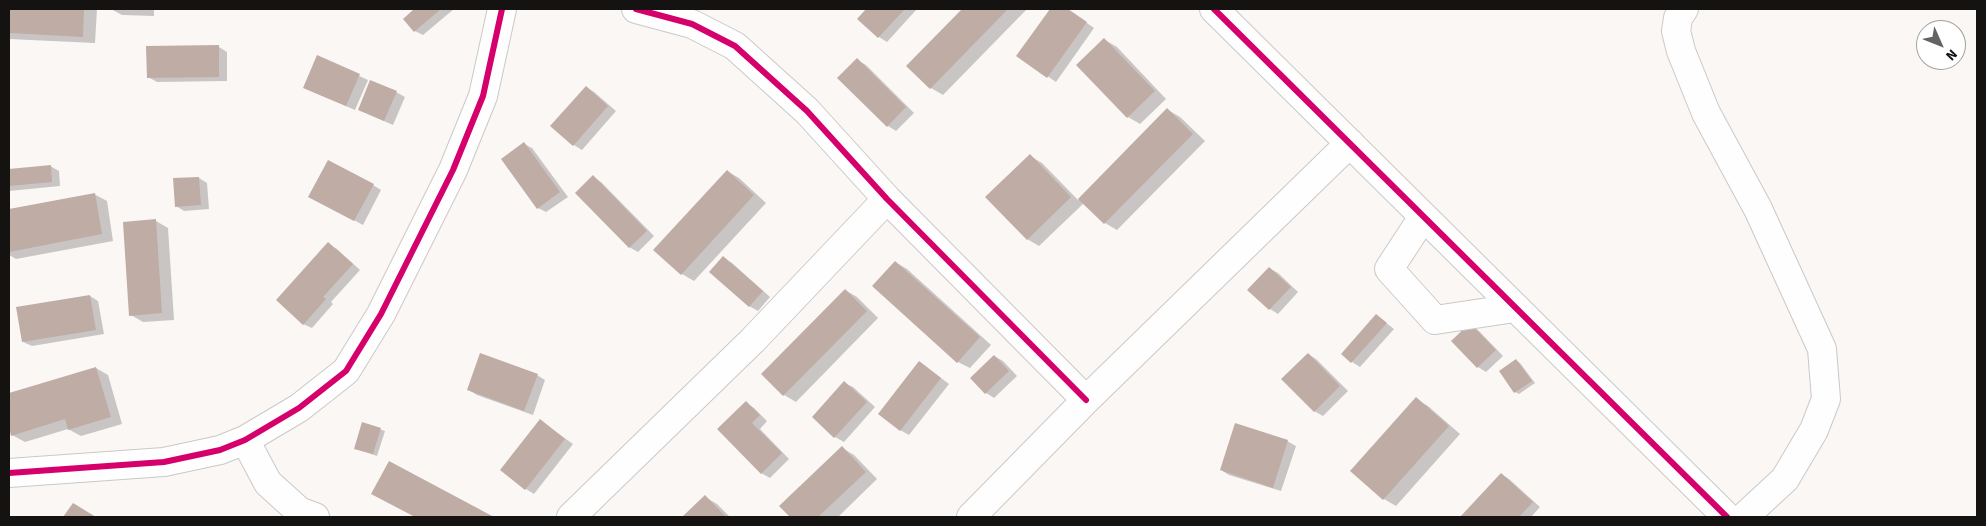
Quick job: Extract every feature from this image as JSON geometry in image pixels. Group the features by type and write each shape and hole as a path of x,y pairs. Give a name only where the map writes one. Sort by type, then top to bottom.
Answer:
{"street":[{"path":"9,473 164,462 220,450 245,440 300,408 346,371 381,314 453,170 483,96 502,9"},
{"path":"636,9 692,24 736,46 807,111 887,199 1086,400"},
{"path":"1214,9 1727,517"},
{"path":"1684,9 1678,18 1676,31 1681,51 1706,114 1758,209 1822,349 1826,399 1814,430 1785,479 1744,517"},
{"path":"971,517 1086,400 1350,144"},
{"path":"570,517 753,340 887,199"},
{"path":"1423,217 1389,269 1435,320 1515,308"},
{"path":"245,440 268,483 299,511 314,517"}],"building":[{"path":"9,9 84,9 83,37 9,33"},
{"path":"414,9 441,9 414,32 403,19"},
{"path":"866,9 905,9 878,38 857,19"},
{"path":"962,9 1008,9 930,89 906,66"},
{"path":"1050,9 1068,9 1087,22 1047,78 1016,56"},
{"path":"1104,38 1155,91 1127,118 1076,65"},
{"path":"219,45 219,77 147,78 146,46"},
{"path":"317,55 360,74 346,106 303,88"},
{"path":"857,58 906,107 887,127 837,78"},
{"path":"370,80 397,91 384,121 358,110"},
{"path":"586,86 608,106 573,146 550,126"},
{"path":"1167,108 1193,134 1104,224 1078,199"},
{"path":"524,142 560,192 537,209 501,159"},
{"path":"1030,154 1071,197 1027,240 985,197"},
{"path":"328,160 374,184 354,221 308,197"},
{"path":"51,165 52,182 9,186 9,169"},
{"path":"727,170 754,195 681,275 653,250"},
{"path":"593,175 647,231 629,248 575,193"},
{"path":"199,177 201,205 175,207 173,178"},
{"path":"95,193 102,234 9,252 9,209"},
{"path":"156,219 162,313 129,316 123,222"},
{"path":"328,242 353,264 323,297 326,299 303,325 276,300"},
{"path":"723,256 763,291 749,307 709,272"},
{"path":"895,261 980,337 957,363 872,286"},
{"path":"1269,267 1291,287 1269,310 1247,290"},
{"path":"845,289 867,311 783,396 761,374"},
{"path":"90,295 96,330 22,342 16,307"},
{"path":"1376,314 1387,323 1351,363 1341,354"},
{"path":"1470,323 1496,350 1477,368 1451,341"},
{"path":"480,353 538,374 524,411 467,390"},
{"path":"1308,353 1340,386 1314,412 1281,379"},
{"path":"994,355 1009,371 985,394 970,378"},
{"path":"1516,359 1532,381 1514,393 1499,371"},
{"path":"919,361 941,378 900,431 878,414"},
{"path":"96,367 111,417 68,430 65,419 11,436 9,427 9,393"},
{"path":"844,381 867,402 834,438 812,417"},
{"path":"1416,397 1449,426 1383,500 1350,471"},
{"path":"746,401 760,415 752,423 782,453 761,474 717,429"},
{"path":"540,419 565,439 525,490 500,470"},
{"path":"362,422 381,428 373,454 354,449"},
{"path":"1235,423 1288,440 1273,488 1220,470"},
{"path":"842,446 866,472 818,517 790,517 779,506"},
{"path":"389,461 494,517 415,517 371,494"},
{"path":"1501,473 1533,502 1519,517 1460,517"},
{"path":"705,495 726,517 682,517"},
{"path":"73,503 96,517 63,517"}],"cycle path":[{"path":"9,473 164,462 220,450 245,440 299,408 346,371 381,314 453,170 483,96 502,9"},
{"path":"636,9 692,24 735,46 807,111 887,199 1086,400"},
{"path":"1214,9 1727,517"}]}
